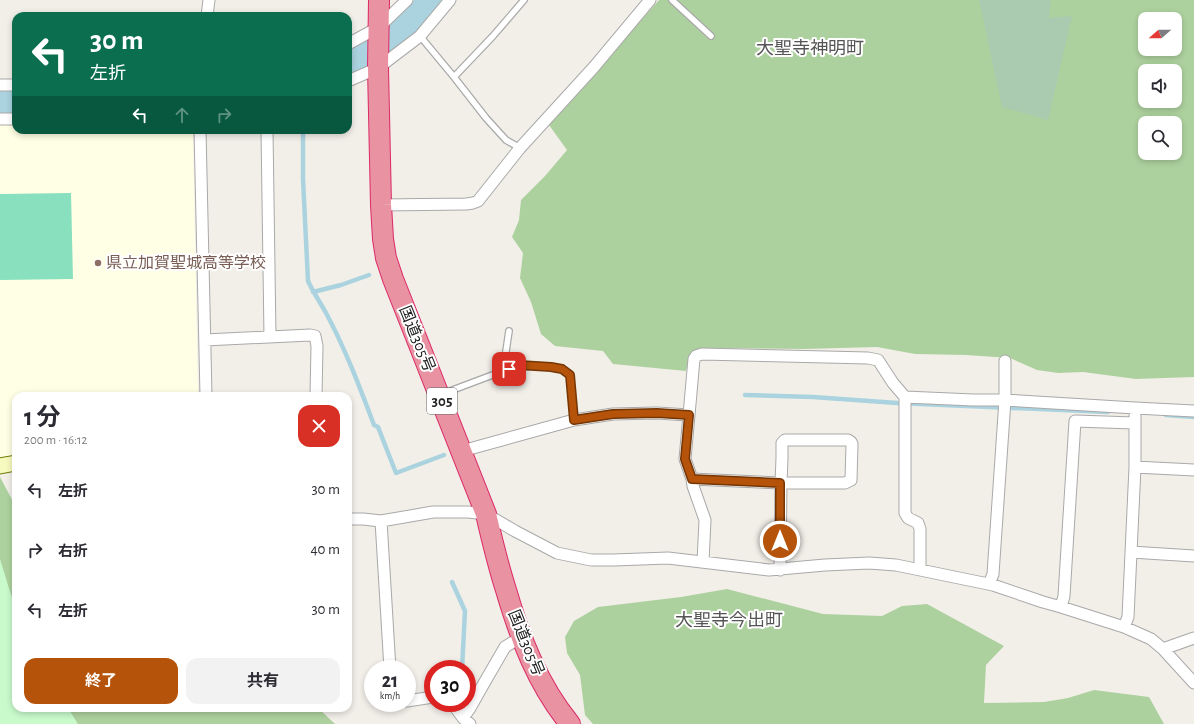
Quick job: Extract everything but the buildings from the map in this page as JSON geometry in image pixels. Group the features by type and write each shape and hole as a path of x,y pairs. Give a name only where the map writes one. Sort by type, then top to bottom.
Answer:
{"highway":[{"name":"国道305号","path":"379,0 378,65 381,205 386,258 486,514 493,546 521,637 532,663 552,699 570,724"}],"street":[{"path":"208,12 209,0"},
{"path":"352,42 379,31 407,0"},
{"path":"352,79 378,65 420,36 450,0"},
{"path":"381,205 473,204 478,201 520,148 594,67 650,0"},
{"path":"0,85 12,84"},
{"path":"0,119 12,119"},
{"path":"200,134 206,392"},
{"path":"267,134 270,337"},
{"path":"205,340 310,334 315,336 317,346 316,392"},
{"path":"703,562 705,520 685,459 694,359 696,356 702,354 868,358 878,360 893,383 906,397 905,513 908,518 918,523 920,529 920,570"},
{"path":"989,584 992,574 1005,400 1005,361"},
{"path":"906,397 1005,400 1194,411"},
{"path":"1124,627 1128,617 1135,467 1135,408"},
{"path":"462,451 574,420 613,414 657,413 689,415"},
{"path":"1061,607 1064,596 1075,421 1134,423"},
{"path":"692,479 780,483 845,484 851,480 851,442 848,440 785,440 782,443 780,483 780,570"},
{"path":"0,466 12,464"},
{"path":"1135,467 1194,470"},
{"path":"352,519 381,521 433,512 468,512 486,514 557,553 566,556 596,560 668,558 769,570 869,563 896,565 989,584 1124,627 1151,639 1163,649 1194,682"},
{"path":"381,521 389,660"},
{"path":"1131,552 1194,556"},
{"path":"467,721 470,708 505,647 521,637"},
{"path":"1163,649 1194,638"},
{"path":"460,712 467,721"}],"lane":[{"path":"454,77 493,36 524,0"},
{"path":"672,0 711,36"},
{"path":"420,36 486,118 506,140 520,148"},
{"path":"509,331 505,358 509,369"},
{"path":"440,395 519,365 562,369 570,375 574,420"}],"shaded area":[{"path":"979,0 1051,0 1049,18 1072,16 1048,120 1002,107"},
{"name":"県立加賀聖城高等学校","path":"0,123 12,123 12,134 193,134 198,392 12,392 12,456 0,458"}],"green space":[{"path":"659,0 1194,0 1194,377 1136,379 1083,372 1058,373 1037,370 1010,358 915,354 877,347 804,349 701,348 690,357 686,371 613,364 603,351 555,346 541,334 531,302 520,278 523,253 512,237 519,220 521,200 545,176 567,150 549,125"},
{"path":"71,193 73,279 0,280 0,194"},
{"path":"0,477 12,500 12,712 322,712 335,724 0,724"},
{"path":"0,559 12,598 12,712 70,712 78,724 0,724"},
{"path":"727,589 823,614 882,616 902,606 927,604 1004,646 986,665 984,703 1044,702 1068,698 1094,690 1149,697 1164,724 593,724 585,715 580,675 567,653 565,637 574,621 598,607 681,597"}],"waterway":[{"path":"352,59 386,42 415,18 432,0"},
{"path":"0,104 12,104"},
{"path":"303,134 303,179 308,281 340,340 374,425 378,427 396,473 444,455"},
{"path":"313,292 341,285 369,275"},
{"path":"745,395 1108,412"},
{"path":"1166,415 1194,417"},
{"path":"452,582 465,611 462,660"}],"place":[{"name":"県立加賀聖城高等学校","path":"98,263"}],"district":[{"name":"大聖寺神明町","path":"810,49"},
{"name":"大聖寺今出町","path":"729,621"}],"route":[{"path":"509,369 519,365 551,367 562,369 570,375 574,420 613,414 657,413 689,415 685,459 692,479 780,483 780,541"}]}
